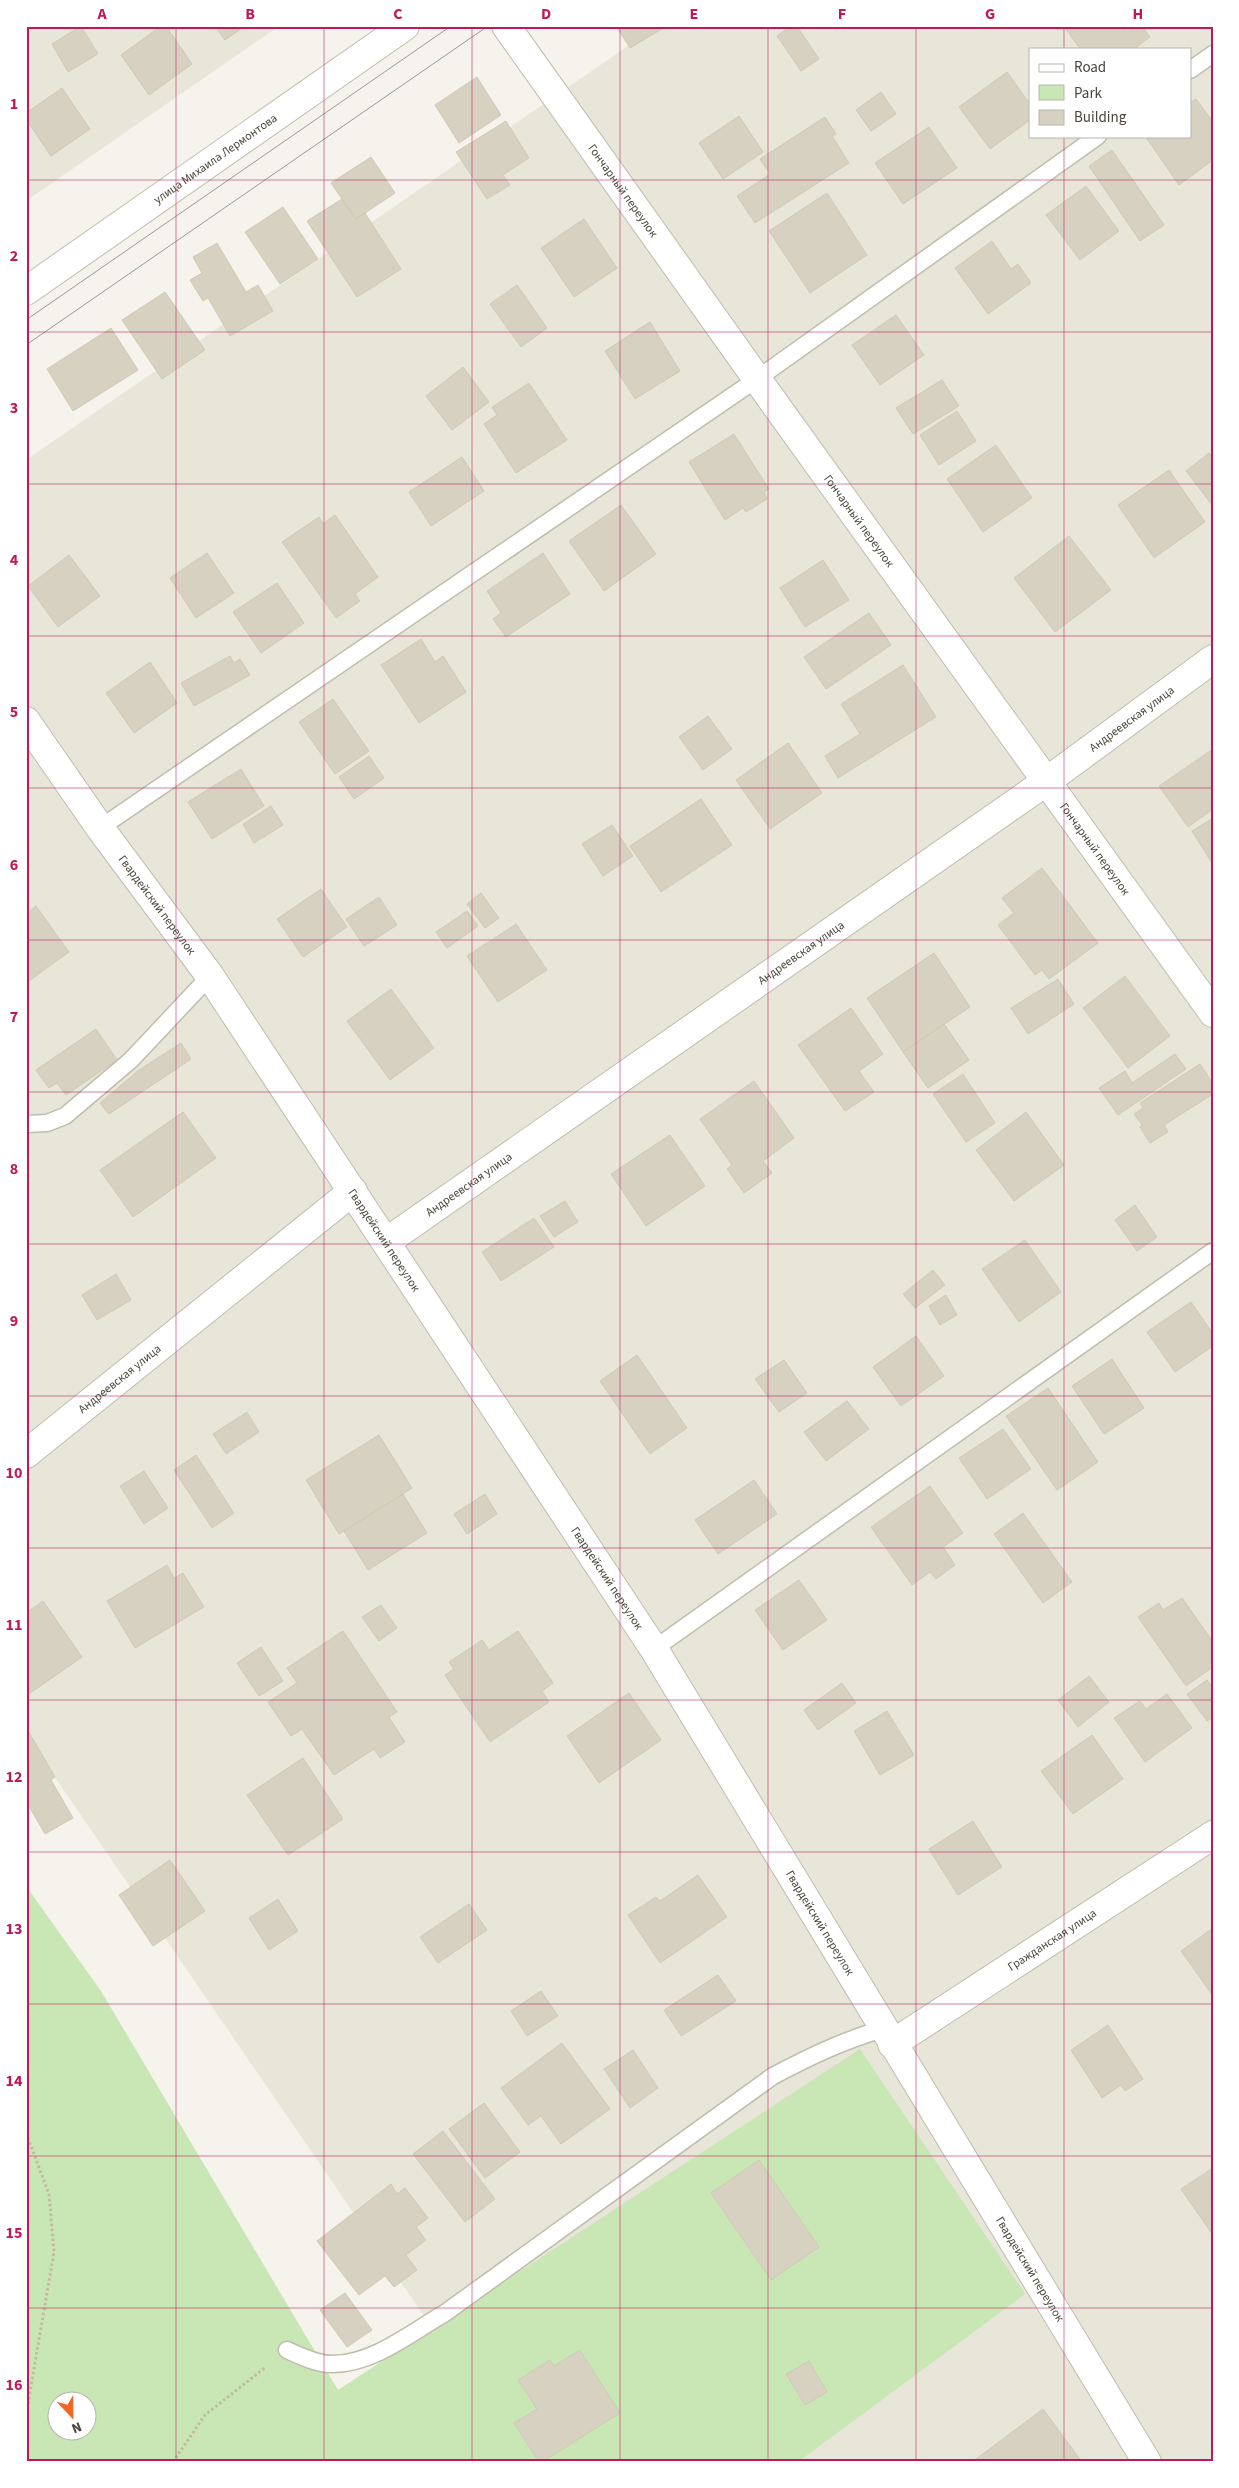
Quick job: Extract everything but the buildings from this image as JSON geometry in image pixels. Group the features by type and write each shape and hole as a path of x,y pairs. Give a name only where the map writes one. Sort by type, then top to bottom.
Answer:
{"street":[{"name":"улица Михаила Лермонтова","path":"26,291 405,26"},
{"name":"Гончарный переулок","path":"506,26 757,379 1213,1013"},
{"name":"Андреевская улица","path":"386,1242 1047,781 1213,658"},
{"name":"Гвардейский переулок","path":"26,721 100,828 210,976 654,1649 1147,2462"},
{"name":"Андреевская улица","path":"26,1454 353,1191"},
{"name":"Гражданская улица","path":"888,2037 1213,1835"}],"lane":[{"path":"1192,69 1213,54"},
{"path":"100,828 757,379 1095,138"},
{"path":"26,1124 47,1122 65,1116 131,1060 210,976"},
{"path":"654,1649 1213,1250"},
{"path":"288,2350 330,2364 355,2362 388,2346 446,2312 773,2076 821,2050 855,2037 888,2037"}],"path":[{"path":"26,2133 49,2194 54,2252 26,2415"},
{"path":"173,2462 205,2414 288,2350"}],"shaded area":[{"path":"26,26 279,26 26,201"},
{"path":"657,26 1213,26 1213,2462 524,2462 26,1735 26,460"}],"green space":[{"path":"26,1886 101,1991 338,2390 860,2049 1025,2294 798,2462 26,2462"}],"tram line":[{"path":"26,320 451,26"},
{"path":"26,345 488,26"}]}
